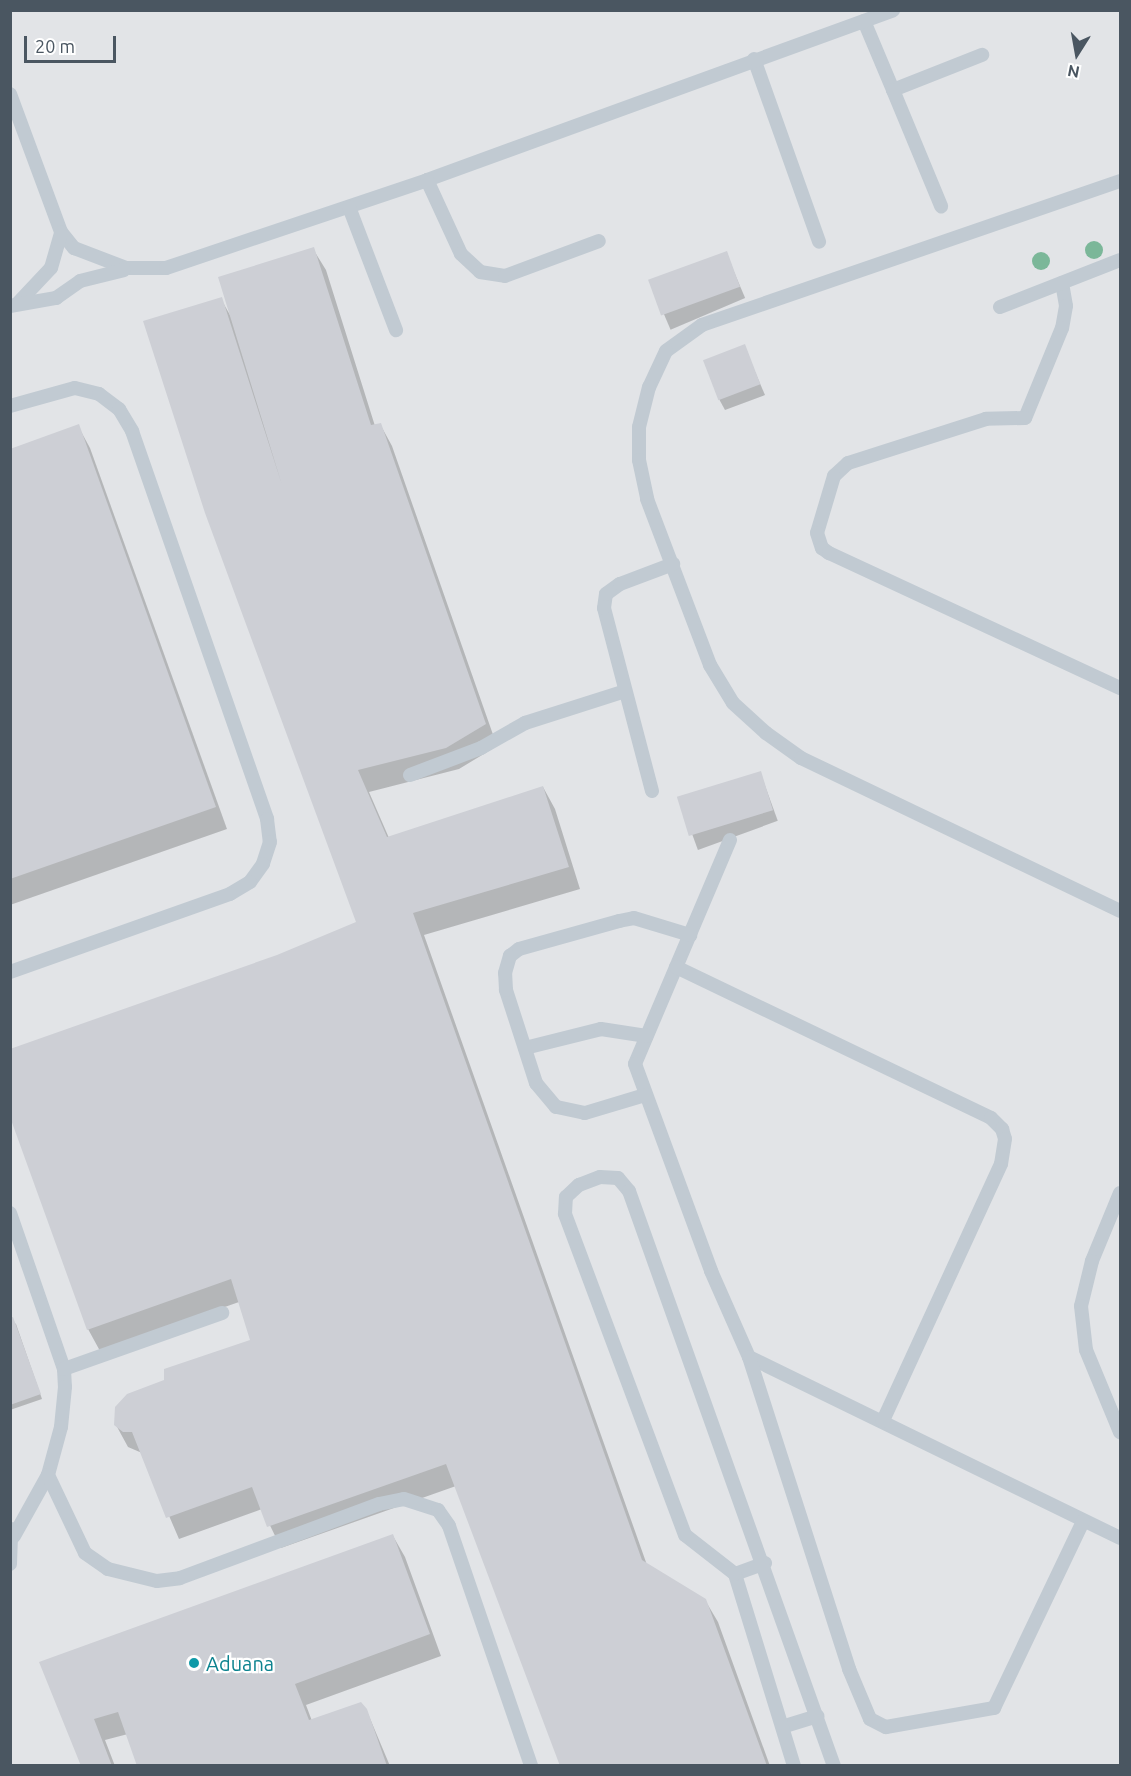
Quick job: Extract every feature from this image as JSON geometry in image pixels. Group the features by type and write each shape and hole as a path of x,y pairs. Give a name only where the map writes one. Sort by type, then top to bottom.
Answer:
{"lane":[{"path":"14,304 56,298 94,275 182,263 427,180 893,10"},
{"path":"864,21 941,206"},
{"path":"893,90 982,55"},
{"path":"754,59 819,242"},
{"path":"10,94 61,232 81,252 138,268"},
{"path":"427,180 461,254 480,272 505,276 599,241"},
{"path":"1120,181 702,326 666,351 646,397 639,427 639,460 647,499 710,665 733,703 766,733 801,758 1120,910"},
{"path":"349,207 396,330"},
{"path":"14,304 51,268 61,232"},
{"path":"1000,307 1120,260"},
{"path":"1062,284 1066,306 1062,328 1025,418 986,419 848,463 834,476 816,533 822,548 829,553 1120,687"},
{"path":"10,406 75,388 99,394 119,409 132,431 267,819 270,842 263,864 250,882 230,894 10,972"},
{"path":"652,791 604,608 606,594 620,584 673,564"},
{"path":"410,775 481,748 525,723 626,691"},
{"path":"730,840 635,1064 711,1271 749,1357 849,1669 870,1719 886,1727 994,1708 1083,1521"},
{"path":"645,1095 585,1113 556,1107 536,1083 504,973 510,956 519,949 634,918 690,935"},
{"path":"676,967 981,1113 1002,1129 1005,1139 1001,1164 883,1421"},
{"path":"525,1048 601,1029 646,1035"},
{"path":"794,1766 785,1726 735,1574 685,1535 565,1214 566,1197 579,1185 600,1177 618,1178 629,1191 765,1563 834,1766"},
{"path":"1120,1193 1092,1262 1081,1306 1081,1326 1086,1350 1120,1432"},
{"path":"10,1213 64,1369 62,1427 48,1475 12,1532 10,1564"},
{"path":"64,1369 222,1313"},
{"path":"749,1357 1120,1538"},
{"path":"48,1475 85,1553 108,1569 157,1581 180,1578 379,1504 404,1499 438,1510 449,1526 531,1766"},
{"path":"735,1574 765,1563"},
{"path":"785,1726 818,1716"}],"shaded area":[{"path":"11,11 1120,11 1120,1766 11,1766"}],"building":[{"path":"314,247 371,425 381,423 486,724 446,748 358,770 387,837 543,786 569,867 413,913 642,1560 706,1599 767,1766 560,1766 446,1464 267,1527 252,1487 166,1518 132,1432 123,1432 114,1425 115,1407 127,1394 164,1380 164,1369 250,1340 231,1279 87,1330 10,1117 10,1049 277,955 356,922 205,513 143,321 222,297 282,485 218,277"},
{"path":"727,251 740,287 661,315 648,280"},
{"path":"745,344 760,384 718,400 703,360"},
{"path":"79,424 216,807 10,879 10,449"},
{"path":"761,771 773,810 689,836 677,797"},
{"path":"13,1317 41,1394 10,1405 10,1318"},
{"path":"393,1534 430,1634 295,1684 309,1720 361,1702 367,1709 387,1766 137,1766 118,1712 94,1719 112,1766 81,1766 39,1662"}],"place":[{"name":"Aduana","path":"194,1663"}]}
